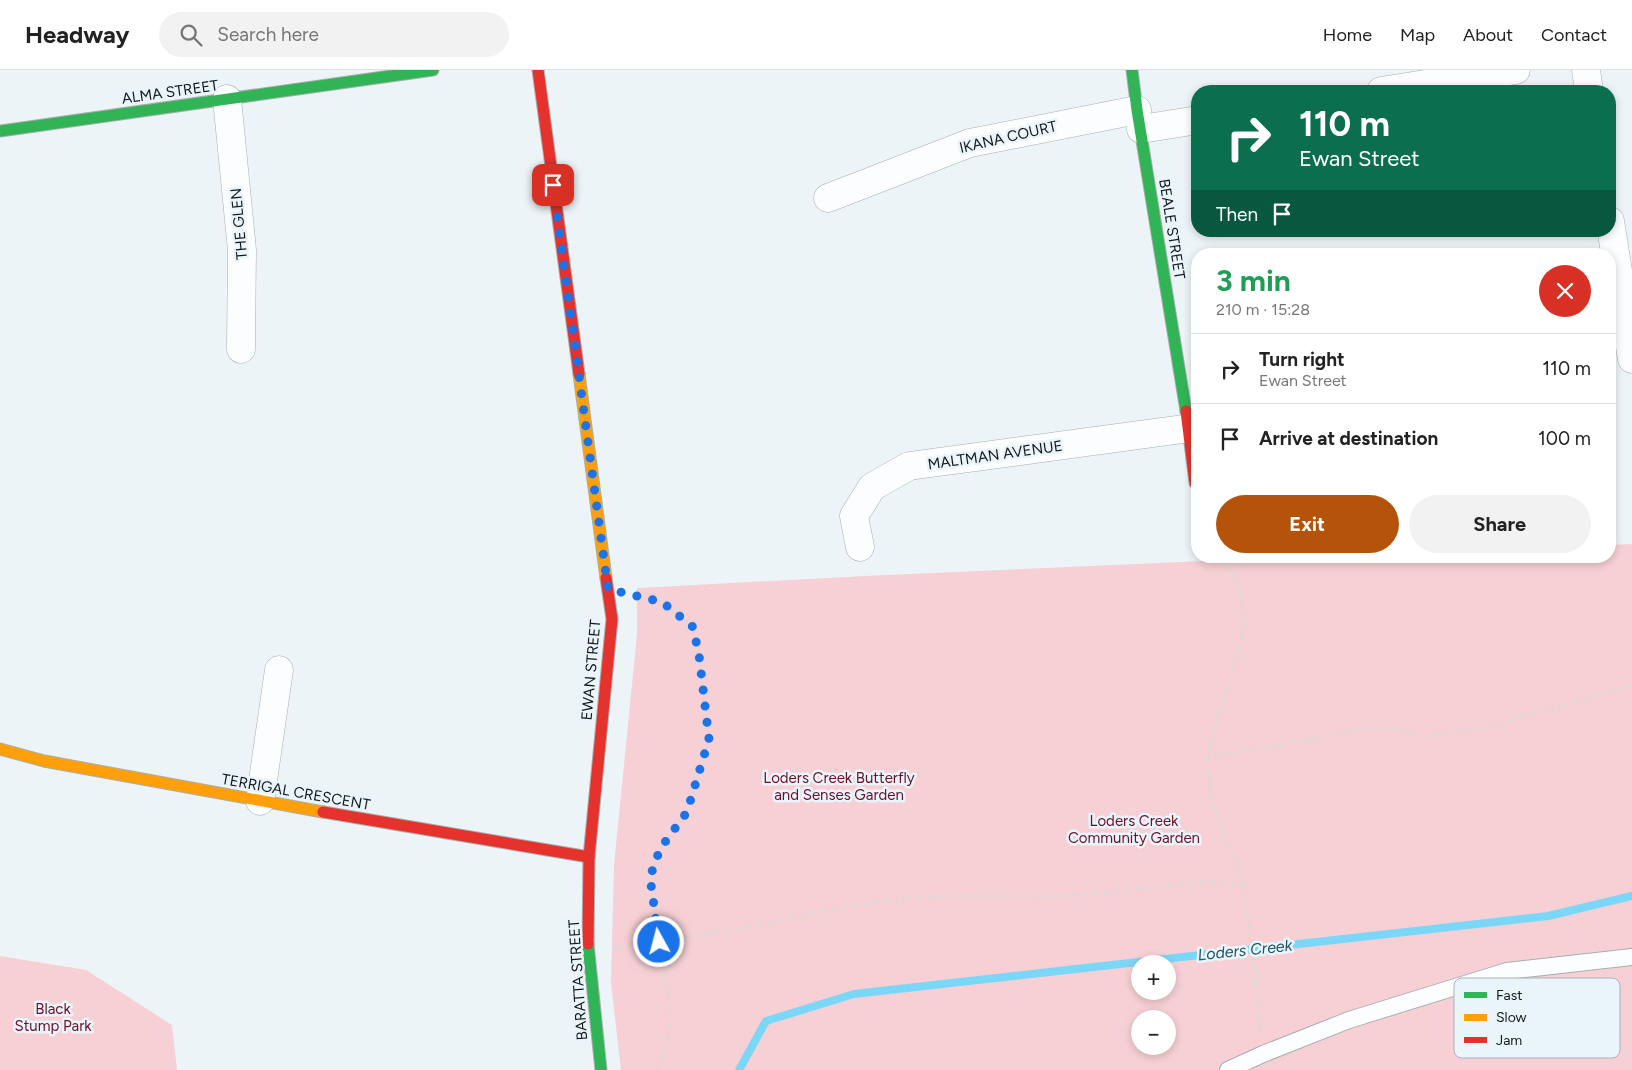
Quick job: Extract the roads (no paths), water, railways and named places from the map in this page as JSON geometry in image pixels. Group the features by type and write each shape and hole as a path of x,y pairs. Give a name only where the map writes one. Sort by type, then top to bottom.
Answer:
{"street":[{"name":"ALMA STREET","path":"0,131 433,70"},
{"name":"EWAN STREET","path":"538,70 612,619 589,857"},
{"name":"BEALE STREET","path":"1132,70 1139,120 1191,411"},
{"path":"1420,85 1516,70"},
{"path":"1586,70 1588,85"},
{"name":"THE GLEN","path":"227,99 242,250 241,349"},
{"name":"IKANA COURT","path":"828,198 970,143 1139,120 1191,120"},
{"path":"1616,259 1632,359"},
{"name":"MALTMAN AVENUE","path":"860,547 854,516 872,487 909,466 1191,428"},
{"path":"260,801 279,670"},
{"name":"TERRIGAL CRESCENT","path":"0,748 44,761 260,801 589,857"},
{"name":"BARATTA STREET","path":"589,857 588,952 601,1070"}],"lane":[{"path":"1487,978 1507,972 1632,957"},
{"path":"1228,1070 1349,1020 1454,988"}],"waterway":[{"name":"Loders Creek","path":"739,1070 766,1021 854,994 1548,916 1632,896"}],"park label":[{"name":"Loders Creek Butterfly and Senses Garden","path":"839,786"},
{"name":"Loders Creek Community Garden","path":"1134,830"},
{"name":"Black Stump Park","path":"53,1018"}]}
